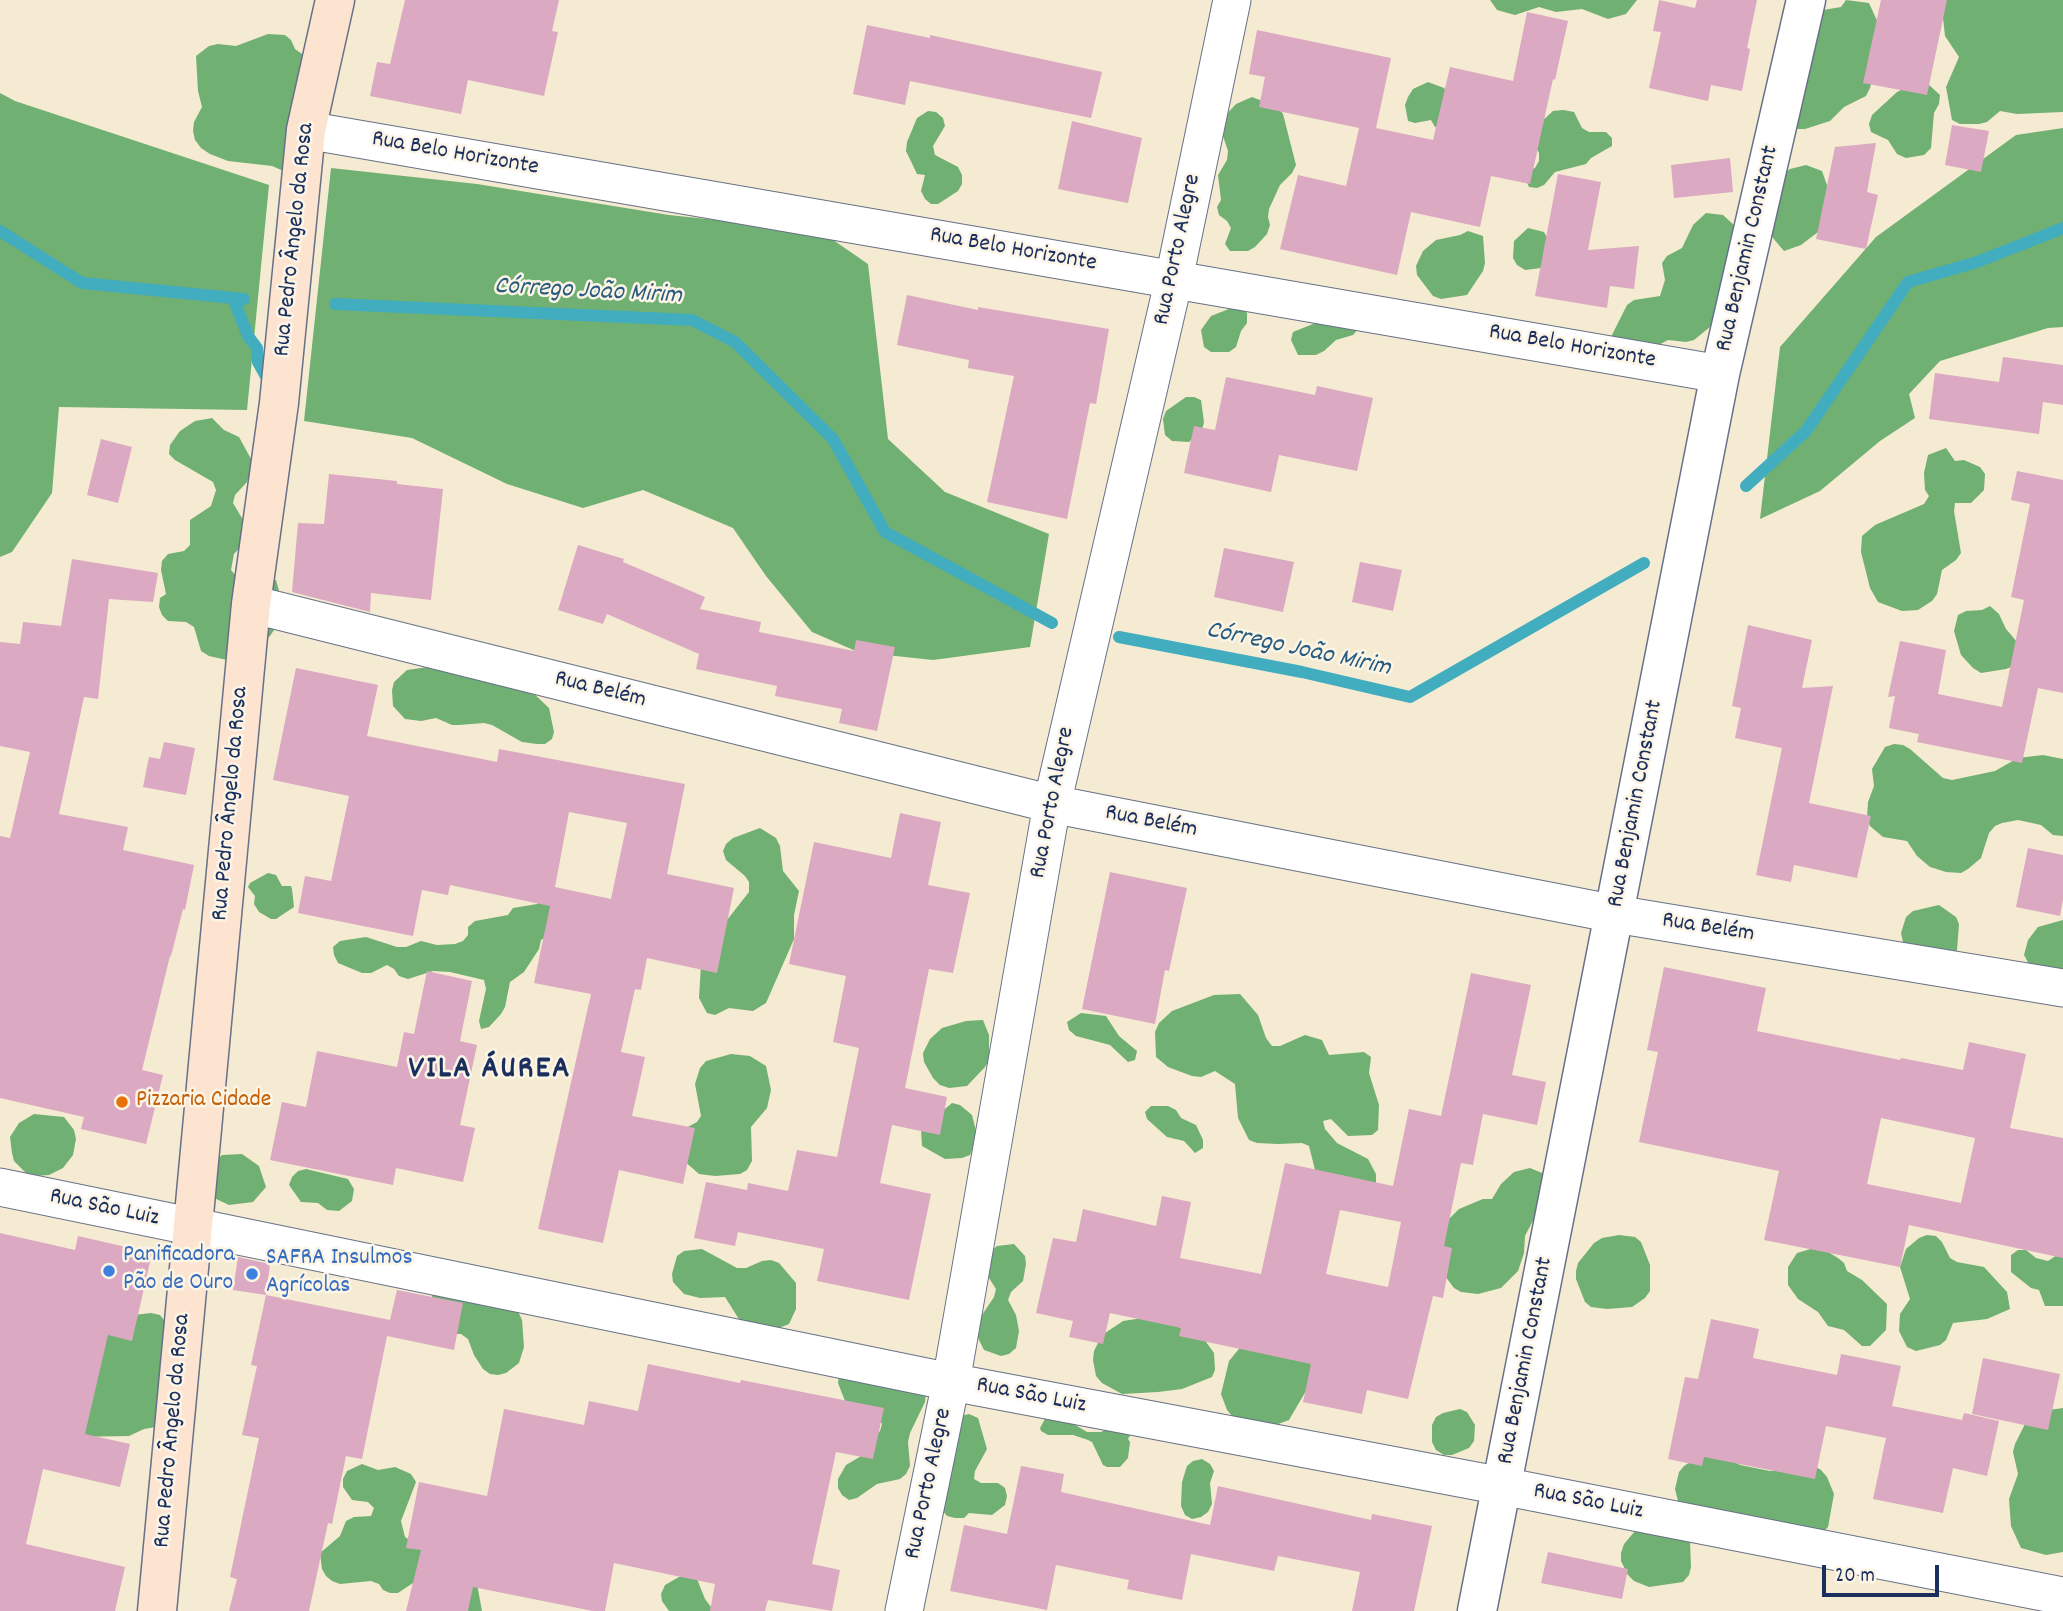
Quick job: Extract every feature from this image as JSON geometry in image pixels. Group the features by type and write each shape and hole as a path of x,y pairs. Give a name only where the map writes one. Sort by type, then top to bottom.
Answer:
{"main road":[{"name":"Rua Pedro Ângelo da Rosa","path":"157,1611 251,604 279,403 306,130 335,0"}],"street":[{"name":"Rua Porto Alegre","path":"904,1611 951,1382 1052,804 1174,279 1232,0"},
{"name":"Rua Benjamin Constant","path":"1477,1611 1720,374 1807,0"},
{"name":"Rua Belo Horizonte","path":"306,130 1720,374"},
{"name":"Rua Belém","path":"251,604 1052,804 1615,914 2063,988"},
{"name":"Rua São Luiz","path":"0,1187 951,1382 2063,1596"}],"green space":[{"path":"1490,0 1637,0 1626,14 1608,19 1582,9 1556,12 1539,7 1515,15 1497,10"},
{"path":"1846,0 1869,3 1879,25 1870,88 1866,96 1844,107 1830,121 1796,129 1773,95 1769,69 1817,11 1841,7"},
{"path":"1936,0 2063,0 2063,112 2017,114 2000,111 1987,122 1979,124 1960,124 1952,120 1946,87 1959,57 1945,36 1943,18"},
{"path":"268,34 285,35 295,49 309,59 286,172 272,166 228,161 210,154 195,140 193,131 194,122 202,107 198,91 196,56 209,46 236,46"},
{"path":"1919,81 1928,84 1940,95 1939,104 1934,113 1931,148 1924,155 1906,158 1897,154 1888,140 1871,132 1869,124 1872,115 1897,92"},
{"path":"1428,82 1444,88 1448,95 1443,128 1435,127 1431,120 1415,123 1408,121 1405,105 1408,97 1413,89"},
{"path":"0,93 15,101 269,185 247,410 59,407 52,493 12,552 0,557"},
{"path":"1252,97 1278,107 1283,114 1296,165 1280,185 1269,209 1270,225 1267,234 1248,251 1230,251 1225,244 1231,228 1219,215 1217,207 1221,200 1218,175 1227,160 1228,151 1223,136 1223,118 1236,104"},
{"path":"928,111 936,112 943,118 945,126 933,146 935,155 958,167 962,175 962,184 958,191 938,204 931,204 925,199 921,191 925,175 917,174 906,151 917,118"},
{"path":"1553,111 1574,112 1582,128 1589,132 1606,132 1612,138 1612,146 1586,164 1555,172 1544,185 1529,187 1526,171 1535,168 1539,161 1535,146 1540,123"},
{"path":"2063,128 2063,327 2048,328 1940,361 1909,394 1915,418 1880,441 1820,491 1760,519 1780,347 1876,237 2016,135"},
{"path":"1806,165 1822,171 1828,188 1822,229 1801,245 1784,251 1769,230 1783,174 1790,169"},
{"path":"331,168 477,184 669,215 820,231 868,264 888,439 945,492 1049,534 1030,647 933,660 858,652 812,632 766,576 733,528 643,490 583,508 507,484 412,438 304,421"},
{"path":"1706,213 1723,215 1735,226 1721,318 1694,340 1668,340 1653,348 1611,337 1627,305 1634,300 1660,296 1665,280 1662,263 1667,256 1682,248 1693,225"},
{"path":"1528,228 1544,232 1556,255 1549,267 1525,270 1517,265 1513,258 1514,241"},
{"path":"1468,231 1483,236 1483,271 1467,295 1441,299 1433,296 1417,275 1416,266 1423,251 1436,240"},
{"path":"1234,307 1242,307 1247,313 1247,323 1241,331 1236,347 1229,352 1211,352 1204,347 1201,330 1211,316"},
{"path":"1323,320 1358,329 1353,335 1336,340 1316,355 1298,355 1291,340 1293,332"},
{"path":"1186,397 1201,400 1204,422 1202,430 1189,442 1172,441 1165,435 1163,419 1166,411"},
{"path":"212,418 224,430 239,437 253,467 247,482 235,495 233,503 246,525 244,543 234,554 231,570 236,576 252,583 276,580 283,605 280,621 264,642 227,660 209,656 201,651 194,627 186,622 168,621 159,607 160,598 166,594 162,561 168,554 184,551 190,545 190,520 211,506 216,490 213,482 175,460 169,454 170,445 180,431 195,421"},
{"path":"1946,448 1955,461 1964,460 1980,467 1985,474 1984,490 1971,503 1955,503 1961,553 1942,570 1937,594 1932,601 1918,610 1902,611 1878,602 1870,588 1861,552 1862,536 1875,525 1924,504 1929,496 1925,490 1924,473 1928,455"},
{"path":"1990,606 1999,614 2006,629 2017,642 2016,665 1981,673 1961,655 1954,631 1958,615"},
{"path":"442,665 531,691 549,708 554,732 552,739 545,744 522,742 484,723 452,725 436,718 421,721 405,719 393,706 394,682 407,670"},
{"path":"1894,744 1910,749 1943,778 1952,780 1995,771 2018,758 2043,755 2063,759 2063,836 2053,835 2041,825 2018,820 2002,823 1989,833 1981,858 1968,869 1961,873 1930,867 1917,856 1907,841 1883,837 1870,826 1867,818 1868,802 1874,786 1872,769 1885,747"},
{"path":"760,828 776,838 780,846 783,871 799,891 794,915 794,939 766,1003 753,1011 729,1008 715,1015 707,1013 699,998 701,965 716,934 749,892 749,882 726,860 723,851 733,838"},
{"path":"268,873 276,875 282,886 291,886 292,889 294,907 276,919 259,912 254,904 255,896 248,887 250,883"},
{"path":"560,895 555,931 541,940 539,949 524,972 510,982 505,1007 489,1027 481,1029 479,1021 486,989 484,980 433,971 408,979 399,976 387,965 371,973 362,973 338,963 334,955 333,947 340,941 366,937 397,947 406,947 421,941 437,945 455,944 463,941 468,935 468,927 475,921 508,915 513,908 537,904 544,899"},
{"path":"1939,905 1956,917 1959,924 1957,950 1953,957 1905,951 1901,933 1906,917 1913,911"},
{"path":"2063,920 2063,983 2032,970 2024,955 2028,940 2038,927"},
{"path":"1240,994 1258,1015 1266,1038 1272,1046 1280,1046 1305,1035 1322,1040 1329,1055 1364,1052 1371,1057 1369,1073 1379,1105 1378,1130 1372,1135 1348,1136 1331,1119 1323,1121 1325,1129 1337,1143 1368,1159 1376,1174 1376,1183 1317,1178 1309,1146 1302,1143 1257,1143 1249,1140 1238,1118 1235,1084 1215,1071 1201,1077 1192,1076 1168,1067 1156,1057 1155,1032 1159,1023 1172,1011 1214,995"},
{"path":"1081,1013 1106,1016 1119,1036 1137,1051 1135,1060 1128,1062 1110,1045 1076,1036 1069,1030 1067,1022"},
{"path":"983,1020 989,1035 989,1060 985,1067 967,1086 949,1088 940,1085 924,1062 923,1053 930,1039 942,1028 966,1021"},
{"path":"731,1054 750,1056 766,1066 771,1090 767,1108 751,1127 752,1161 747,1170 740,1174 699,1174 674,1152 682,1130 697,1122 701,1116 695,1084 700,1068 706,1061"},
{"path":"952,1103 960,1105 972,1115 976,1140 970,1155 945,1159 922,1146 921,1129"},
{"path":"1151,1106 1168,1106 1176,1110 1181,1118 1196,1125 1203,1140 1203,1148 1195,1153 1184,1141 1167,1137 1147,1119 1145,1112"},
{"path":"34,1114 64,1117 74,1130 76,1139 73,1155 63,1168 49,1175 34,1176 26,1173 14,1161 12,1153 10,1137 19,1123"},
{"path":"242,1154 259,1166 266,1187 253,1202 229,1205 214,1198 216,1161 222,1155"},
{"path":"1530,1168 1542,1173 1546,1181 1541,1205 1525,1236 1524,1253 1518,1271 1501,1288 1478,1294 1461,1292 1454,1288 1439,1268 1441,1227 1459,1209 1483,1199 1492,1199 1501,1184 1514,1172"},
{"path":"306,1169 348,1179 354,1189 352,1201 339,1211 327,1210 318,1203 301,1202 289,1185 298,1171"},
{"path":"1619,1235 1635,1237 1641,1242 1650,1265 1650,1291 1632,1307 1591,1307 1585,1302 1576,1279 1578,1263 1594,1243 1602,1238"},
{"path":"1927,1235 1936,1236 1950,1258 1957,1262 1984,1267 2007,1292 2010,1309 1987,1319 1953,1323 1946,1340 1940,1345 1916,1351 1907,1347 1899,1331 1900,1314 1910,1299 1900,1267 1906,1249"},
{"path":"1014,1244 1025,1256 1026,1264 1023,1281 1011,1292 1008,1300 1016,1315 1019,1331 1016,1348 1001,1356 984,1350 976,1334 980,1318 994,1297 996,1289 987,1275 991,1251 997,1246"},
{"path":"1814,1248 1823,1249 1838,1258 1847,1271 1862,1280 1887,1304 1886,1330 1870,1346 1862,1346 1844,1330 1828,1326 1818,1312 1798,1299 1788,1285 1788,1267 1797,1253"},
{"path":"702,1249 737,1268 746,1268 762,1261 779,1263 796,1283 796,1309 789,1324 774,1330 742,1324 725,1297 700,1298 684,1294 673,1282 672,1274 677,1256 684,1251"},
{"path":"2018,1250 2026,1250 2036,1258 2048,1261 2063,1251 2063,1306 2045,1306 2039,1290 2031,1288 2011,1272 2011,1255"},
{"path":"434,1289 511,1296 522,1320 524,1347 519,1363 506,1373 498,1375 483,1369 468,1339 461,1334 444,1334 434,1313"},
{"path":"151,1313 160,1315 196,1361 196,1395 168,1425 144,1429 129,1436 71,1437 99,1319"},
{"path":"1150,1317 1201,1335 1214,1353 1215,1370 1212,1377 1182,1389 1122,1394 1102,1383 1096,1376 1093,1360 1094,1351 1102,1335 1123,1321"},
{"path":"1257,1327 1310,1356 1311,1367 1310,1384 1289,1420 1265,1429 1233,1417 1221,1394 1229,1361"},
{"path":"840,1366 926,1393 925,1402 910,1433 910,1466 906,1474 900,1479 877,1484 857,1498 849,1500 838,1488 838,1479 846,1465 868,1452 882,1424 877,1416 847,1406 838,1383"},
{"path":"2063,1408 2063,1552 2046,1555 2021,1548 2011,1526 2009,1499 2018,1474 2013,1452 2026,1422 2049,1410"},
{"path":"1460,1409 1467,1412 1475,1425 1474,1441 1469,1448 1452,1455 1444,1455 1436,1450 1432,1442 1432,1425 1436,1417 1443,1413"},
{"path":"969,1414 978,1418 987,1449 975,1471 974,1479 981,1483 998,1483 1005,1488 1007,1496 1005,1505 992,1515 969,1513 964,1518 955,1518 947,1516 942,1510 952,1418"},
{"path":"1046,1417 1072,1423 1087,1432 1101,1432 1117,1424 1132,1432 1128,1439 1128,1458 1120,1467 1103,1465 1092,1442 1073,1435 1048,1435 1041,1431"},
{"path":"1698,1457 1724,1457 1740,1465 1770,1471 1813,1465 1827,1477 1834,1494 1828,1527 1822,1533 1679,1505 1675,1489 1679,1472"},
{"path":"1202,1459 1210,1464 1214,1471 1210,1483 1212,1504 1208,1512 1192,1519 1185,1515 1181,1506 1182,1482 1187,1466"},
{"path":"362,1464 378,1470 395,1467 411,1474 416,1482 401,1521 405,1537 477,1584 482,1611 436,1611 419,1579 398,1593 390,1593 371,1581 340,1584 326,1576 322,1569 320,1553 340,1536 346,1521 354,1517 371,1516 374,1508 368,1502 352,1500 343,1487 347,1471"},
{"path":"1641,1524 1690,1541 1691,1567 1683,1582 1649,1587 1634,1581 1628,1575 1621,1561 1621,1553 1624,1544"},
{"path":"679,1577 697,1579 711,1607 750,1611 669,1611 662,1601 661,1594 665,1585"}],"building":[{"path":"405,0 559,0 552,31 558,32 544,96 468,80 461,114 370,96 377,62 390,64"},
{"path":"1659,0 1695,8 1697,0 1757,0 1742,91 1711,85 1708,101 1649,88 1661,32 1653,31"},
{"path":"1881,0 1947,0 1927,95 1863,83"},
{"path":"1527,12 1568,21 1530,184 1491,176 1480,227 1411,212 1397,275 1280,249 1298,175 1346,186 1359,128 1259,107 1265,77 1249,74 1257,30 1391,58 1376,128 1433,140 1450,67 1513,81"},
{"path":"867,25 930,38 930,35 1102,72 1091,118 910,81 905,105 853,94"},
{"path":"1072,121 1142,138 1128,203 1058,189"},
{"path":"1952,125 1989,131 1981,172 1945,165"},
{"path":"1876,143 1867,192 1878,195 1866,249 1816,239 1835,147"},
{"path":"1730,158 1733,192 1674,198 1671,165"},
{"path":"1558,174 1601,182 1588,250 1639,246 1634,289 1610,286 1607,308 1535,296"},
{"path":"907,295 978,310 978,307 1109,329 1096,404 1090,403 1067,519 987,502 1014,376 968,368 969,360 897,345"},
{"path":"2003,357 2063,365 2063,405 2043,402 2039,434 1929,419 1935,373 1999,382"},
{"path":"1226,377 1315,395 1317,386 1373,398 1357,471 1279,455 1271,492 1184,473 1194,426 1215,430"},
{"path":"101,439 132,447 118,503 87,495"},
{"path":"2017,471 2063,480 2063,693 2038,688 2022,763 1917,742 1919,734 1889,728 1895,696 1888,697 1900,641 1946,650 1938,694 2002,707 2024,600 2011,597 2030,504 2011,500"},
{"path":"329,474 443,489 431,600 371,593 370,612 292,592 298,523 324,524"},
{"path":"578,545 624,559 623,562 705,597 700,609 761,622 759,632 854,651 856,640 895,647 877,731 839,723 842,709 775,696 777,686 696,669 699,654 607,614 603,624 558,610"},
{"path":"1224,548 1294,562 1283,612 1214,597"},
{"path":"72,559 158,573 153,602 109,599 98,699 84,697 59,814 128,827 123,850 194,865 185,910 183,909 170,956 142,1070 163,1075 146,1144 81,1129 84,1117 0,1098 0,836 10,838 30,752 0,746 0,642 20,644 23,622 61,626"},
{"path":"1360,562 1402,570 1393,611 1352,602"},
{"path":"1748,625 1812,640 1802,688 1833,686 1809,803 1871,816 1857,878 1794,865 1791,882 1756,875 1782,748 1735,738 1741,708 1732,706"},
{"path":"296,668 378,685 367,736 497,762 499,749 685,784 667,874 734,888 717,973 647,958 641,990 635,989 621,1052 645,1057 632,1116 695,1128 683,1184 619,1170 603,1243 538,1229 591,994 534,983 550,906 450,885 448,895 422,890 413,936 298,913 305,876 331,881 349,796 273,780","holes":["569,812 627,823 611,899 555,887"]},
{"path":"164,742 195,748 186,795 143,787 149,757 160,759"},
{"path":"900,813 941,822 928,885 970,893 953,973 929,969 905,1088 947,1097 940,1135 892,1125 880,1183 931,1194 909,1300 817,1281 824,1249 738,1232 735,1246 694,1238 706,1182 747,1190 748,1183 788,1191 797,1150 837,1157 859,1048 833,1042 846,976 789,964 814,842 891,858"},
{"path":"2028,848 2063,855 2063,899 2060,916 2016,907"},
{"path":"1110,872 1187,888 1169,971 1165,970 1155,1024 1082,1009"},
{"path":"1664,967 1766,988 1757,1031 1963,1070 1969,1042 2026,1054 2010,1128 2063,1138 2063,1258 1909,1225 1900,1267 1764,1240 1779,1171 1639,1142 1658,1052 1647,1050","holes":["1881,1118 1975,1138 1961,1203 1867,1184"]},
{"path":"427,971 472,981 460,1041 477,1045 460,1125 475,1128 463,1182 396,1168 393,1185 270,1160 282,1102 306,1107 317,1051 397,1067 404,1032 414,1034"},
{"path":"1471,973 1531,985 1512,1075 1546,1082 1537,1125 1483,1114 1473,1165 1461,1163 1444,1246 1452,1248 1443,1298 1433,1296 1408,1399 1367,1390 1362,1414 1303,1402 1311,1364 1179,1336 1181,1328 1110,1313 1103,1344 1069,1337 1073,1321 1036,1313 1053,1238 1076,1242 1083,1209 1156,1226 1162,1196 1191,1202 1180,1258 1261,1274 1285,1163 1393,1186 1409,1109 1441,1116","holes":["1340,1210 1401,1222 1388,1287 1326,1274"]},
{"path":"0,1233 75,1250 78,1236 152,1253 132,1341 108,1335 85,1434 130,1444 120,1487 43,1469 26,1544 125,1567 115,1611 0,1611"},
{"name":"SAFRA Insulmos Agrícolas","path":"238,1257 270,1264 266,1295 233,1290"},
{"path":"397,1290 463,1303 454,1350 387,1336 362,1459 346,1456 332,1524 328,1523 309,1611 229,1611 237,1579 230,1577 259,1438 242,1435 257,1366 251,1365 266,1295 390,1320"},
{"path":"1711,1319 1759,1329 1753,1358 1837,1375 1841,1354 1901,1366 1892,1406 1962,1420 1964,1413 1999,1421 1987,1476 1953,1468 1943,1513 1873,1499 1886,1438 1826,1426 1815,1479 1704,1457 1702,1466 1668,1459 1685,1377 1698,1379"},
{"path":"1983,1358 2060,1374 2048,1430 1972,1414"},
{"path":"648,1364 884,1408 873,1459 836,1452 812,1564 840,1570 832,1611 768,1600 765,1611 710,1611 715,1584 614,1563 605,1611 593,1611 473,1587 468,1611 406,1611 421,1550 406,1548 419,1482 487,1496 504,1409 584,1425 589,1401 638,1411"},
{"path":"1021,1466 1064,1474 1061,1492 1210,1525 1218,1486 1371,1520 1372,1514 1432,1526 1414,1611 1352,1611 1360,1572 1278,1556 1274,1571 1191,1554 1182,1600 1127,1589 1129,1580 1056,1565 1047,1610 950,1591 964,1525 1007,1534"},
{"path":"1548,1552 1628,1569 1622,1599 1541,1583"}],"waterway":[{"name":"Córrego João Mirim","path":"1746,486 1806,431 1908,282 1977,262 2063,228"},
{"path":"0,231 82,283 244,299"},
{"path":"233,298 248,336 257,348 258,362 270,384"},
{"name":"Córrego João Mirim","path":"335,304 692,320 735,342 833,439 885,532 1052,623"},
{"name":"Córrego João Mirim","path":"1119,637 1302,672 1410,697 1644,563"}],"place":[{"name":"Pizzaria Cidade","path":"122,1102"},
{"name":"Panificadora Pão de Ouro","path":"109,1271"},
{"name":"SAFRA Insulmos Agrícolas","path":"252,1274"}],"district":[{"name":"VILA ÁUREA","path":"490,1072"}]}
